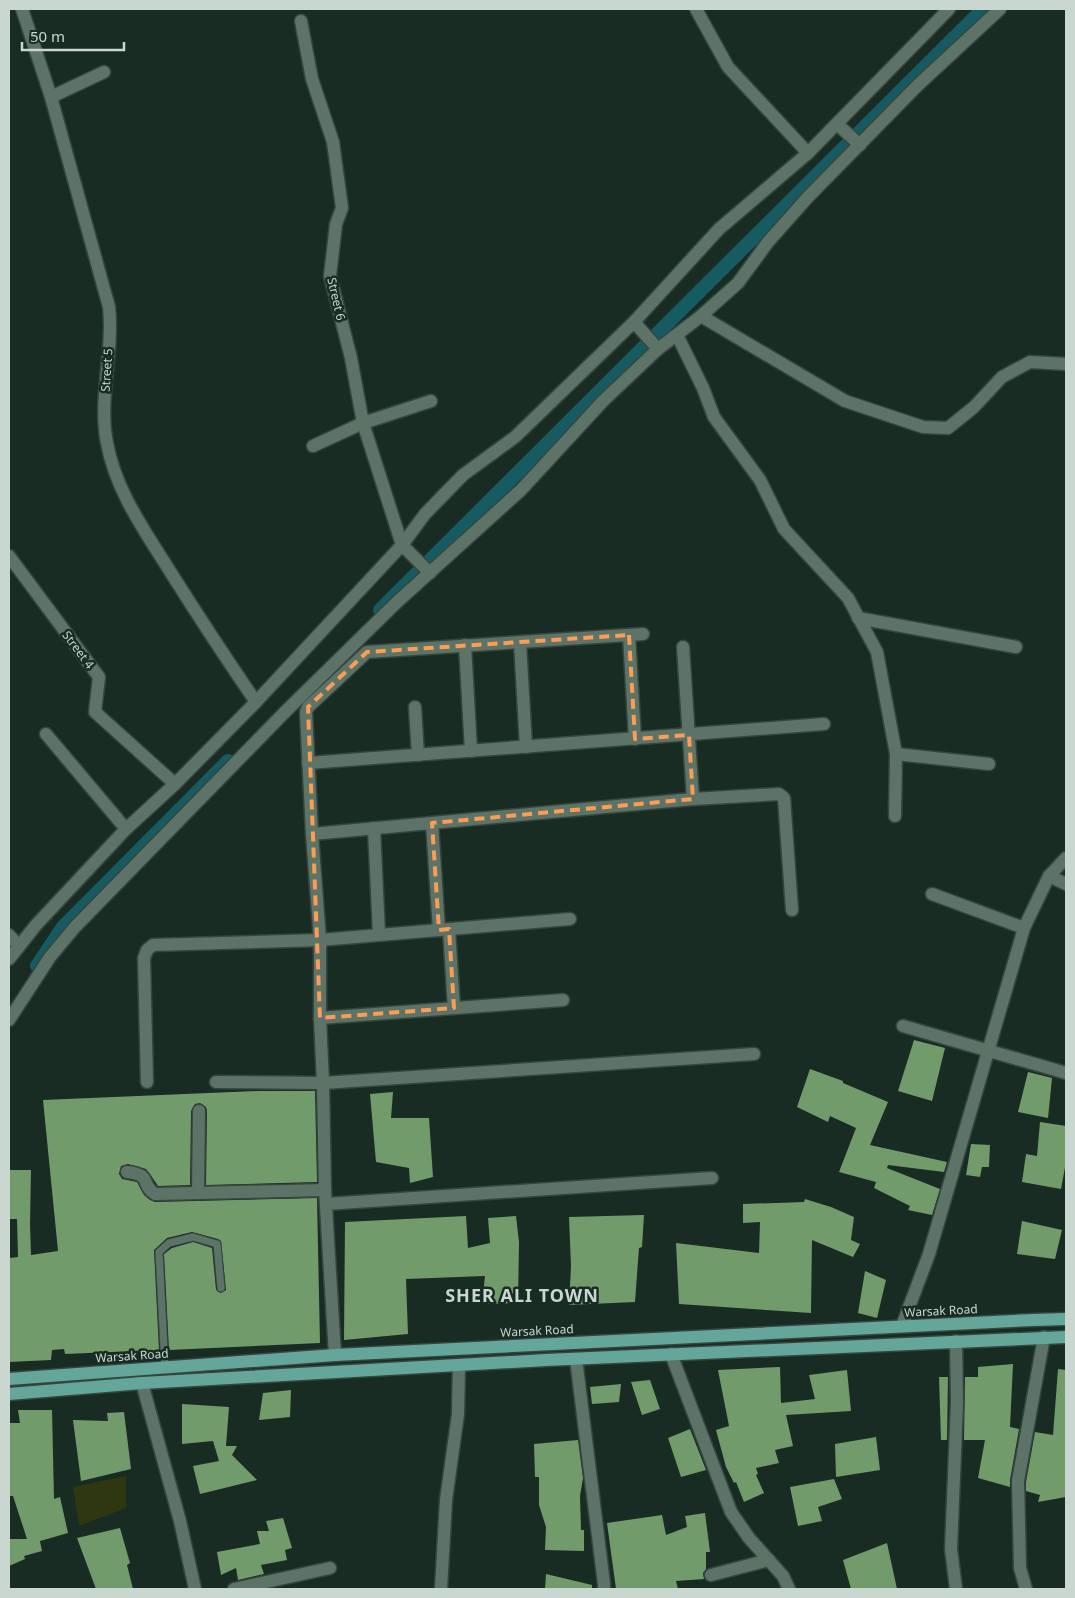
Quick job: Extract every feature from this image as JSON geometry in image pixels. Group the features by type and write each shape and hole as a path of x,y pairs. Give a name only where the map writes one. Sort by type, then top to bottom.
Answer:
{"main road":[{"name":"Warsak Road","path":"9,1379 335,1355 1066,1319"},
{"path":"1000,1322 1001,1339"},
{"path":"9,1394 142,1383 459,1365 1066,1337"},
{"path":"335,1355 336,1372"},
{"path":"140,1369 142,1383"}],"street":[{"name":"Street 5","path":"22,9 51,97 109,307 110,322 104,402 106,442 116,475 133,511 201,621 256,702"},
{"path":"696,9 728,67 808,153"},
{"path":"9,959 36,925 126,829 175,784 256,702 402,545 425,514 464,475 515,437 634,322 719,228 808,153 949,9"},
{"path":"9,1020 50,957 75,927 285,712 429,572 521,490 604,400 658,349 701,316 738,283 768,242 859,144 918,85 1000,9"},
{"name":"Street 6","path":"301,21 312,79 333,142 342,208 336,224 330,276 350,358 363,423 402,545"},
{"path":"51,97 104,72"},
{"path":"837,124 859,144"},
{"path":"701,316 845,401 923,427 948,428 974,406 1002,376 1030,362 1066,364"},
{"path":"634,322 658,349"},
{"path":"677,335 703,388 714,417 760,480 784,529 848,598 877,652 896,754 895,816"},
{"path":"313,446 363,423 431,401"},
{"path":"402,545 429,572"},
{"name":"Street 4","path":"9,556 99,677 95,712 175,784"},
{"path":"858,618 1016,647"},
{"path":"335,1355 325,1190 320,1018 320,940 308,763 306,712 308,707 367,652 643,634"},
{"path":"629,635 635,739"},
{"path":"520,642 526,747"},
{"path":"465,645 471,751"},
{"path":"683,647 693,799"},
{"path":"415,707 418,755"},
{"path":"308,763 824,724"},
{"path":"46,734 126,829"},
{"path":"896,754 989,764"},
{"path":"312,834 693,799 779,794 784,798 792,910"},
{"path":"432,823 454,1008"},
{"path":"374,828 380,934"},
{"path":"902,1326 929,1254 1024,928 1049,876 1066,858"},
{"path":"1049,876 1066,884"},
{"path":"932,894 1024,928"},
{"path":"147,1082 144,958 147,950 153,945 320,940 570,919"},
{"path":"9,935 19,946"},
{"path":"320,1018 563,1000"},
{"path":"903,1026 1066,1073"},
{"path":"216,1082 323,1083 754,1054"},
{"path":"198,1193 199,1111"},
{"path":"128,1172 140,1174 151,1191 156,1194 325,1190"},
{"path":"326,1204 712,1178"},
{"path":"1026,1589 1020,1568 1018,1481 1044,1337"},
{"path":"956,1341 957,1403 951,1549 956,1589"},
{"path":"671,1354 731,1512 749,1538 783,1576 789,1589"},
{"path":"576,1359 604,1589"},
{"path":"441,1589 446,1500 458,1414 459,1365"},
{"path":"142,1383 180,1521 196,1589"},
{"path":"711,1575 769,1560"},
{"path":"234,1589 330,1568"}],"lane":[{"path":"166,1368 160,1252 169,1243 193,1237 217,1244 221,1288"}],"highlighted area":[{"path":"629,635 635,739 689,735 693,799 432,823 439,930 449,929 454,1008 320,1018 308,707 367,652"}],"green space":[{"path":"126,1476 126,1508 79,1526 73,1487"}],"building":[{"path":"914,1040 945,1048 932,1101 898,1091"},
{"path":"810,1069 843,1081 843,1083 888,1102 870,1145 947,1162 944,1172 888,1165 887,1168 940,1189 932,1215 908,1210 910,1206 874,1188 876,1182 839,1172 856,1128 830,1116 828,1122 797,1107"},
{"path":"1028,1072 1052,1078 1048,1118 1018,1112"},
{"path":"258,1091 315,1091 317,1182 206,1185 207,1111 206,1107 200,1103 195,1104 191,1111 190,1185 158,1186 146,1169 128,1164 121,1166 119,1174 122,1179 137,1182 144,1195 155,1202 317,1198 320,1343 169,1350 164,1254 172,1248 193,1242 212,1248 216,1289 221,1293 226,1290 221,1241 192,1232 167,1238 154,1250 159,1350 65,1354 64,1349 52,1350 51,1360 9,1362 9,1258 18,1257 17,1219 9,1219 9,1170 31,1170 31,1255 58,1251 43,1100"},
{"path":"393,1092 391,1118 429,1118 433,1177 410,1183 409,1168 376,1162 370,1094"},
{"path":"1040,1122 1066,1126 1066,1162 1061,1189 1022,1182 1026,1154 1037,1156"},
{"path":"971,1144 990,1145 989,1167 982,1167 980,1177 966,1175"},
{"path":"805,1199 854,1217 851,1240 860,1244 853,1257 812,1240 811,1313 679,1304 676,1243 759,1253 760,1222 743,1223 743,1204 804,1202"},
{"path":"644,1215 642,1247 639,1248 635,1302 569,1305 571,1266 569,1217"},
{"path":"466,1216 468,1248 490,1243 488,1218 516,1216 519,1242 518,1303 482,1304 485,1276 406,1279 408,1334 344,1340 345,1222"},
{"path":"1022,1221 1062,1230 1055,1259 1017,1254"},
{"path":"865,1271 886,1280 877,1318 858,1313"},
{"path":"1013,1364 1010,1427 1019,1429 1010,1487 978,1478 985,1440 964,1440 965,1377 978,1377 978,1367"},
{"path":"780,1367 781,1403 815,1399 809,1375 847,1370 851,1411 786,1415 793,1446 775,1450 779,1463 756,1468 758,1474 756,1475 764,1493 744,1502 736,1482 734,1483 726,1467 716,1430 729,1426 718,1370"},
{"path":"1058,1369 1066,1370 1066,1497 1038,1502 1040,1495 1026,1491 1026,1482 1035,1432 1053,1435"},
{"path":"939,1377 948,1377 947,1440 941,1440"},
{"path":"650,1380 660,1409 642,1415 631,1382"},
{"path":"621,1384 619,1402 592,1404 590,1387"},
{"path":"291,1390 290,1417 259,1420 263,1393"},
{"path":"182,1404 229,1407 226,1446 237,1446 232,1455 257,1480 200,1494 193,1466 219,1461 213,1441 182,1444"},
{"path":"18,1410 52,1410 54,1499 60,1497 68,1533 40,1541 42,1551 24,1556 25,1559 9,1566 9,1539 27,1539 13,1496 9,1496 9,1423 20,1423"},
{"path":"124,1412 131,1469 81,1481 73,1420 108,1421 107,1413"},
{"path":"690,1429 706,1470 681,1477 668,1438"},
{"path":"876,1437 880,1470 836,1477 835,1444"},
{"path":"578,1440 583,1478 580,1496 581,1530 584,1530 584,1551 545,1550 546,1527 539,1505 539,1477 535,1477 534,1444"},
{"path":"834,1479 842,1499 818,1507 822,1521 798,1526 790,1487"},
{"path":"705,1513 710,1552 706,1552 704,1579 676,1581 678,1589 616,1589 607,1523 662,1515 666,1535 687,1527 685,1516"},
{"path":"283,1518 292,1548 285,1550 287,1560 261,1565 264,1574 238,1580 236,1568 221,1575 217,1552 260,1544 257,1531 269,1531 266,1521"},
{"path":"120,1528 130,1563 127,1565 133,1589 96,1589 77,1538"},
{"path":"887,1543 897,1589 851,1589 843,1560"},
{"path":"546,1574 592,1585 592,1589 545,1589"}],"waterway":[{"path":"380,610 983,9"},
{"path":"37,966 63,927 228,761"}],"district":[{"name":"SHER ALI TOWN","path":"522,1296"}]}
